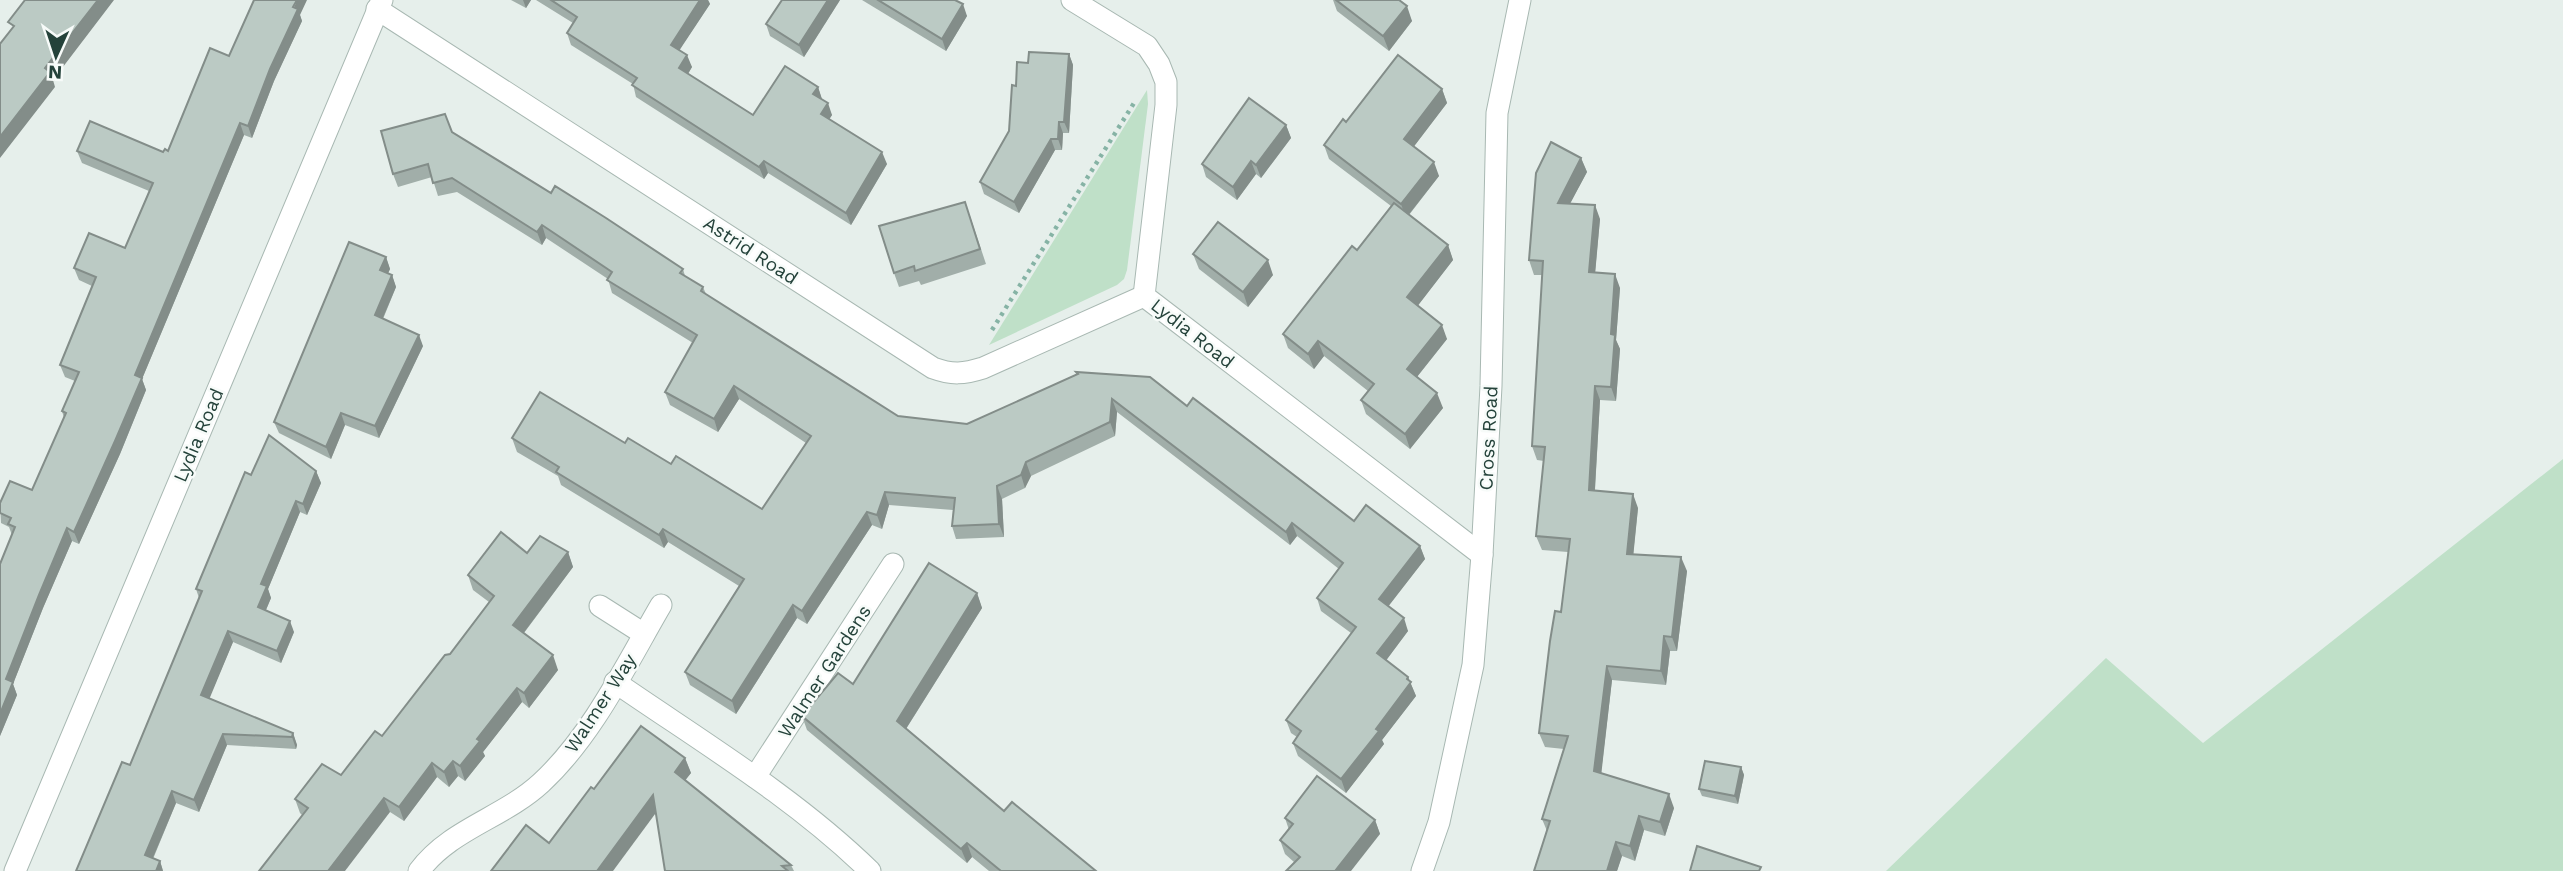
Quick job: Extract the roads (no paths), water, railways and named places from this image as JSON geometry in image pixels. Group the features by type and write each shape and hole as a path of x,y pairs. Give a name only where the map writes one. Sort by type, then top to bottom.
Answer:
{"street":[{"name":"Lydia Road","path":"1072,0 1147,46 1159,64 1166,82 1166,106 1144,296 1482,555"},
{"name":"Cross Road","path":"1422,871 1439,822 1473,665 1482,555 1490,386 1497,113 1520,0"},
{"name":"Lydia Road","path":"15,871 379,5"},
{"name":"Astrid Road","path":"379,5 933,368 964,374 983,368 1144,296"},
{"name":"Walmer Gardens","path":"755,777 892,564"},
{"name":"Walmer Way","path":"419,871 458,834 503,811 540,784 573,749 661,605"},
{"name":"Walmer Way","path":"600,606 644,634"},
{"path":"615,682 755,777 849,851 870,871"}]}
